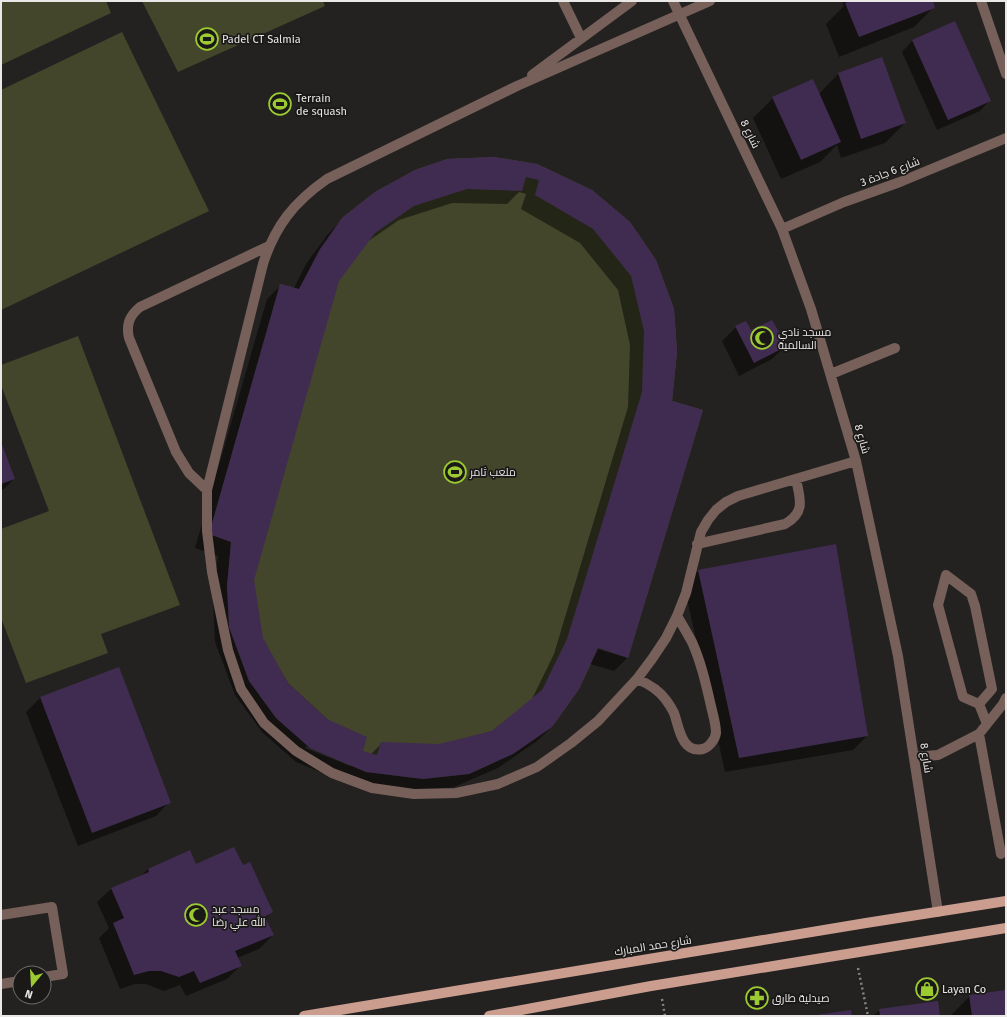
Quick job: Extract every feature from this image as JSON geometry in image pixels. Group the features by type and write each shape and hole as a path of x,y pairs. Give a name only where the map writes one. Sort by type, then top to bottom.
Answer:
{"main road":[{"name":"شارع حمد المبارك","path":"304,1016 1006,901"},
{"path":"489,1016 651,986 1006,928"}],"street":[{"path":"563,1 582,38"},
{"path":"517,86 632,1"},
{"name":"شارع 8","path":"673,1 782,229 811,309 831,374 856,462 898,656 938,912"},
{"path":"710,1 517,86 327,179 298,202 286,215 276,230 263,264 207,490 207,531 212,572 228,650 241,689 264,723 296,751 332,773 372,788 414,794 456,793 498,784 536,767 571,743 598,721 637,678 666,638 677,616 689,581 701,532 716,510 726,502 738,496 856,462"},
{"path":"981,1 1006,74"},
{"name":"شارع 6 جادة 3","path":"782,229 844,202 900,182 1006,138"},
{"path":"207,490 189,473 176,452 129,338 127,324 134,311 140,307 269,246"},
{"path":"831,374 895,348"},
{"path":"697,544 785,524 792,520 798,514 800,506 796,479"},
{"path":"979,704 992,688 975,606 971,594 946,575 938,605 963,697 979,704 987,724"},
{"path":"637,678 659,691 667,701 674,711 684,743 693,748 703,749 711,744 716,735 715,725 703,670 692,642 677,616"},
{"path":"914,758 938,755 979,734 1003,704 1006,698"},
{"path":"979,734 1001,854"},
{"path":"1,915 52,907 63,974 52,976"},
{"path":"1,984 12,982"}],"path":[{"path":"854,953 868,1016"}],"green space":[{"path":"1,1 106,1 111,13 1,65"},
{"name":"Padel CT Salmia","path":"142,1 323,1 325,6 178,72"},
{"path":"122,32 209,211 1,310 1,90"},
{"name":"ملعب ثامر","path":"494,157 537,164 592,190 630,222 656,260 674,309 677,352 672,401 703,410 628,658 598,649 579,689 552,727 513,754 469,774 423,779 366,772 310,748 276,718 249,681 229,627 227,586 231,542 209,534 280,284 299,289 342,218 375,192 415,170 447,159"},
{"path":"78,336 180,605 101,634 108,653 26,683 1,618 1,529 49,511 1,385 1,365"}],"building":[{"path":"850,1 933,1 935,8 859,37 845,3"},
{"path":"955,21 991,101 948,120 912,40"},
{"path":"882,57 906,123 861,139 838,73"},
{"path":"813,79 841,142 801,160 772,97"},
{"path":"494,157 537,164 592,190 630,222 656,260 674,309 677,352 672,401 703,410 628,658 598,648 579,689 552,727 513,754 469,774 423,779 366,772 310,748 276,718 249,681 229,627 227,586 231,542 209,534 280,284 299,289 320,249 342,218 375,192 415,170 447,159","holes":["526,177 539,180 535,195 593,229 631,276 644,331 642,392 567,639 542,690 492,731 439,744 381,742 377,755 363,751 367,737 327,719 288,683 263,638 254,580 339,281 375,233 414,206 467,189 522,191"]},
{"name":"مسجد نادي السالمية","path":"772,320 787,346 754,363 735,326 746,321 751,330"},
{"path":"1,442 15,479 1,484"},
{"path":"836,544 868,736 739,758 698,570"},
{"path":"119,667 171,803 92,833 40,697"},
{"name":"مسجد عبد الله علي رضا","path":"234,847 243,865 250,862 273,912 265,917 274,935 235,951 242,966 200,983 194,971 179,977 161,971 149,971 134,975 113,923 124,918 111,888 149,872 148,869 190,850 196,864"},
{"path":"1006,990 1006,1016 972,1016 969,995"},
{"path":"938,1001 940,1016 880,1016 879,1009"},
{"path":"851,1010 852,1016 816,1016 816,1015"}],"place":[{"name":"Padel CT Salmia","path":"207,39"},
{"name":"Terrain de squash","path":"280,104"},
{"name":"مسجد نادي السالمية","path":"762,338"},
{"name":"ملعب ثامر","path":"455,472"},
{"name":"مسجد عبد الله علي رضا","path":"196,915"},
{"name":"Layan Co","path":"927,989"},
{"name":"صيدلية طارق","path":"757,998"}]}
